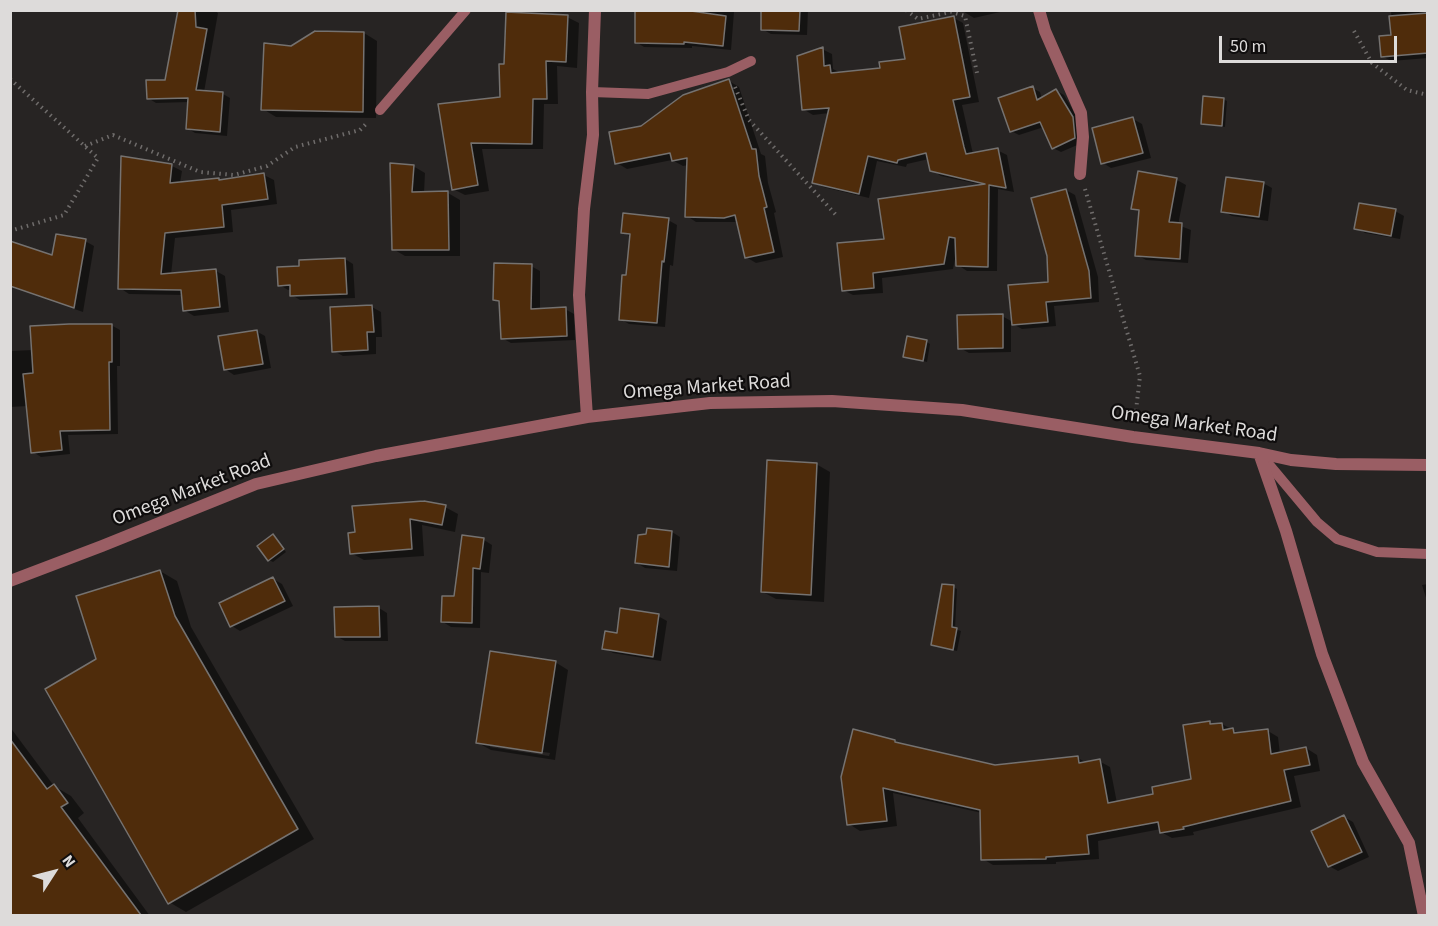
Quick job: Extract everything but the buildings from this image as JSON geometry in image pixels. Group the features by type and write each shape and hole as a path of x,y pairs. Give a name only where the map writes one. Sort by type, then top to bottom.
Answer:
{"street":[{"path":"586,417 579,295 584,208 593,135 595,10"},
{"path":"1039,10 1045,32 1081,113 1083,137 1080,174"},
{"name":"Omega Market Road","path":"10,581 256,484 376,456 586,417 710,404 832,401 962,410 1259,453 1290,460 1428,465"},
{"path":"1259,453 1286,531 1322,654 1363,762 1409,843 1424,915"}],"lane":[{"path":"380,110 466,10"},
{"path":"592,92 648,94 728,72 751,61"},
{"path":"1259,453 1317,522 1337,539 1377,552 1428,554"}],"path":[{"path":"906,10 918,19 951,12 965,16 977,73"},
{"path":"1354,31 1372,63 1407,90 1428,95"},
{"path":"728,72 749,120 837,216"},
{"path":"10,79 98,158 64,215 10,231"},
{"path":"85,146 113,135 200,172 234,175 267,166 295,147 360,130 380,110"},
{"path":"1080,174 1140,376 1133,436"}]}
